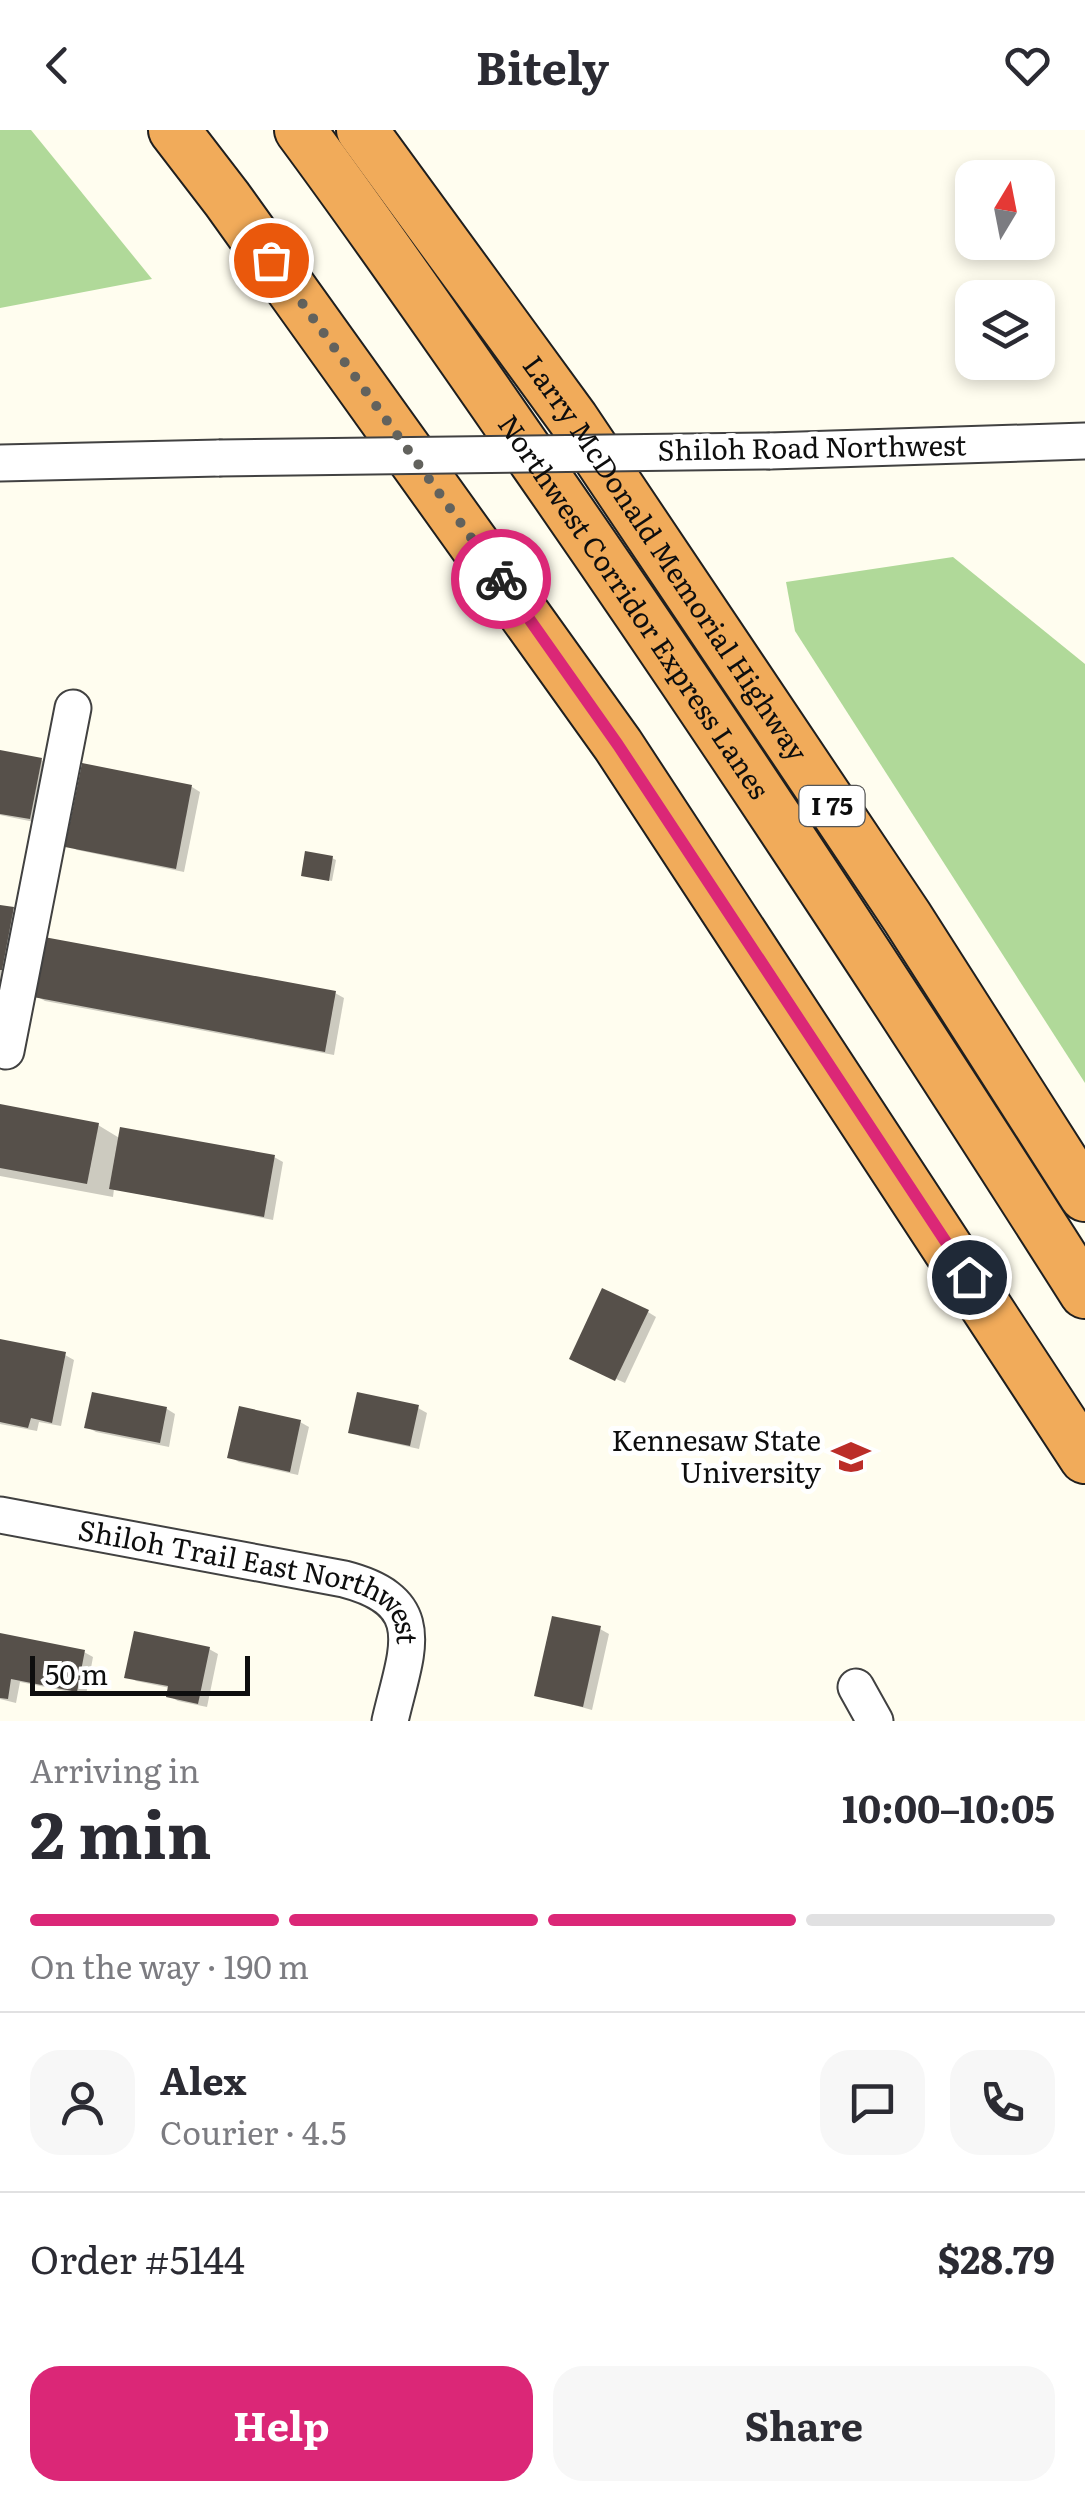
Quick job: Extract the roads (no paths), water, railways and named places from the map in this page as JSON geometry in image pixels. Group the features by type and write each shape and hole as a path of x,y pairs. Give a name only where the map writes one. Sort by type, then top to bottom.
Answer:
{"highway":[{"path":"174,130 618,745 1085,1458"},
{"name":"Northwest Corridor Express Lanes","path":"300,130 651,629 925,1042 1085,1293"},
{"name":"Larry McDonald Memorial Highway","path":"362,130 572,419 907,917 1085,1196"}],"street":[{"name":"Shiloh Road Northwest","path":"0,464 770,451 1085,441"},
{"path":"6,1051 73,708"},
{"name":"Shiloh Trail East Northwest","path":"0,1515 344,1579 380,1591 400,1607 407,1626 390,1721"},
{"path":"856,1686 875,1721"}],"place":[{"name":"Kennesaw State University","path":"851,1457"}]}
